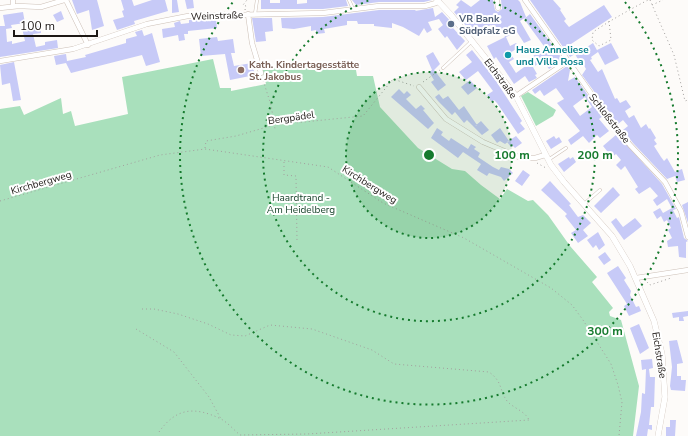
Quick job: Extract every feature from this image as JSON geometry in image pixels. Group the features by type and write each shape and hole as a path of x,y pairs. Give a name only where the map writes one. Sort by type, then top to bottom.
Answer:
{"street":[{"path":"13,0 13,6"},
{"path":"0,8 13,6 41,7 65,0 88,45"},
{"name":"Weinstraße","path":"0,61 88,45 146,24 168,18 204,14 308,14 391,6 425,6 438,0"},
{"name":"Eichstraße","path":"438,0 473,41 516,96 546,157 564,182 612,236 636,278 654,320 664,368 665,396 658,436"},
{"path":"497,0 498,8"},
{"name":"Schloßstraße","path":"525,0 623,136 665,182 681,211 688,237"},
{"path":"246,14 252,43 261,73"},
{"path":"516,96 568,61"},
{"path":"419,87 438,112 454,125 498,150 527,159 546,157"},
{"path":"636,278 646,275 688,270"}],"lane":[{"path":"255,14 257,0"},
{"path":"349,0 353,10"},
{"path":"443,68 473,41"},
{"path":"546,157 566,148"},
{"path":"584,205 600,190"}],"path":[{"path":"246,14 246,6 243,5 247,0"},
{"path":"609,21 611,40 599,46 592,40 593,32 609,21 649,0 674,55 685,101 688,100"},
{"path":"652,5 663,0"},
{"path":"419,87 424,80 443,68"},
{"path":"261,73 271,105 275,129"},
{"name":"Bergpädel","path":"205,149 206,141 211,139 236,136 274,125 364,116 393,79 419,87"},
{"name":"Kirchbergweg","path":"0,201 160,155 205,149 284,161 316,164 328,167 383,202 464,238 560,295 583,320 611,364 622,402 619,436"},
{"path":"527,159 548,169"},
{"path":"284,161 284,175 296,176 298,241"},
{"path":"646,275 647,283 655,284 672,278 675,271"},
{"path":"136,329 174,352 210,397 221,419 240,435 307,434 529,420 508,402 504,396 501,385 495,376 489,372 394,364 372,350 312,329 270,325 245,336 231,335 208,324 178,314 154,309 142,309"},
{"path":"159,432 174,415 190,410 221,419"}],"green space":[{"name":"Haardtrand - Am Heidelberg","path":"213,59 220,88 231,88 231,91 266,84 262,68 346,66 356,70 357,76 373,76 380,107 418,148 452,169 465,171 500,199 507,189 528,201 533,200 548,215 570,246 597,277 592,282 613,308 609,312 610,316 621,320 639,386 633,436 0,436 0,109 20,106 24,115 61,98 63,114 71,111 75,126 128,114 122,77"},
{"path":"528,92 556,110 553,116 536,126 521,96"}],"building":[{"path":"72,0 97,0 104,26 92,30 89,10 77,14"},
{"path":"121,0 132,0 134,6 152,0 165,0 168,11 134,21 135,24 117,30 113,20 124,17 122,11 124,10"},
{"path":"172,0 177,0 179,12 172,13"},
{"path":"185,0 193,0 194,8 187,9"},
{"path":"261,0 270,0 270,3 280,3 280,0 297,0 297,4 307,3 307,0 346,0 348,6 323,9 261,9"},
{"path":"352,0 432,0 424,2 379,2 356,5"},
{"path":"461,0 471,7 480,0 493,0 495,10 498,12 502,9 501,0 518,0 520,2 526,17 520,21 531,40 524,43 517,32 506,37 510,46 516,43 519,47 510,53 514,59 509,62 516,73 527,65 525,61 534,56 531,50 535,47 539,54 546,49 524,19 530,14 563,60 549,69 544,62 542,64 541,62 533,67 537,74 535,75 537,78 529,82 525,76 514,84 496,57 494,59 487,46 505,37 501,28 493,31 491,25 480,29 482,31 478,35 470,25 467,27 454,12 459,7 456,5"},
{"path":"530,0 553,0 561,9 560,10 566,19 564,21 569,27 604,5 612,17 571,44 578,53 593,43 598,52 591,57 592,59 590,60 598,72 602,69 615,99 617,98 620,103 626,100 631,107 625,111 629,118 634,115 641,128 646,124 649,129 650,128 656,138 654,140 657,144 654,146 661,157 664,161 667,158 675,172 682,169 685,180 677,182 675,176 667,179 633,143 623,130 628,126 623,120 618,124 582,75 586,69 581,60 579,61 575,54 570,57"},
{"path":"433,8 435,17 442,12 454,25 452,27 465,41 457,50 447,36 445,38 438,29 443,25 439,19 428,22 432,30 427,33 424,28 419,36 392,23 392,28 374,26 374,24 358,24 357,21 347,21 347,25 324,29 325,33 316,34 316,30 311,31 311,26 294,29 282,28 281,18 323,17 379,10 416,10 415,11"},
{"path":"61,11 64,19 57,22 53,15"},
{"path":"23,12 25,23 11,25 12,28 6,29 7,42 12,41 12,44 25,41 22,28 40,26 41,33 33,34 36,47 45,45 45,42 57,40 58,48 0,57 0,26 5,26 3,15"},
{"path":"252,18 272,18 273,31 265,32 266,41 256,42"},
{"path":"216,19 217,28 188,31 188,34 184,34 185,40 179,41 178,35 163,38 162,29 175,27 174,23 180,21 181,24 189,23 189,20"},
{"path":"142,30 144,36 152,33 160,62 146,66 142,55 71,73 66,63 56,65 54,56 66,54 67,61 86,57 85,55 126,43 126,39 137,36 135,32"},
{"path":"217,37 218,41 233,39 235,53 231,53 234,66 252,63 255,75 230,80 225,54 201,56 199,39"},
{"path":"611,43 619,58 605,65 597,50"},
{"path":"472,50 492,75 522,121 520,123 525,129 518,134 497,103 494,100 492,102 487,95 493,91 478,71 466,80 459,72 472,62 466,55"},
{"path":"433,52 440,64 434,70 446,85 438,91 431,82 434,80 429,72 432,70 426,56"},
{"path":"14,62 21,100 13,101 10,83 2,85 0,65"},
{"path":"567,66 570,70 568,81 575,77 603,116 599,119 609,131 600,138 597,135 589,143 583,136 571,145 568,140 580,131 557,103 564,99 556,88 544,96 540,90 535,94 532,90","holes":["585,97 592,107 580,116 573,106"]},
{"path":"470,80 477,88 468,95 461,87"},
{"path":"399,89 404,94 407,91 411,95 406,99 416,109 421,105 425,109 423,110 434,123 428,129 391,97"},
{"path":"439,94 443,99 448,96 459,110 464,106 477,125 481,121 489,130 482,135 467,120 464,123 455,112 452,115 435,97"},
{"path":"437,128 443,132 441,135 449,141 451,138 468,149 471,144 476,147 474,149 480,153 478,157 499,170 501,167 509,169 513,173 504,181 501,177 489,173 487,176 477,170 481,164 463,152 458,158 431,138"},
{"path":"500,128 509,141 505,144 500,141 497,143 491,135"},
{"path":"617,134 662,184 676,209 673,210 667,199 657,206 653,200 658,196 650,187 639,194 635,189 638,187 625,166 621,170 616,165 621,160 616,154 612,157 603,146"},
{"path":"516,136 522,143 515,148 513,146 511,147 507,142"},
{"path":"554,136 556,139 559,137 562,142 551,149 546,141"},
{"path":"569,157 570,159 573,157 576,162 564,172 558,164"},
{"path":"523,170 530,175 522,186 515,181"},
{"path":"550,181 571,204 569,205 578,217 583,215 591,223 583,230 588,236 578,243 571,233 576,230 565,216 567,214 541,190"},
{"path":"613,187 620,195 601,213 594,206"},
{"path":"688,202 688,223 682,205"},
{"path":"660,208 663,213 672,208 677,218 679,217 684,238 688,241 686,242 686,258 679,257 678,246 668,247 667,241 672,238 668,230 671,228 667,220 664,222 661,216 657,219 653,212"},
{"path":"616,218 623,227 635,218 642,226 624,240 611,222"},
{"path":"598,232 605,245 599,250 596,245 593,248 587,240"},
{"path":"605,252 611,260 604,265 598,257"},
{"path":"618,266 626,278 624,280 631,291 630,295 636,307 639,306 641,311 629,316 624,306 627,304 607,273"},
{"path":"688,311 688,316 683,317 684,321 679,321 679,317 673,318 672,313"},
{"path":"639,324 649,348 640,354 630,328"},
{"path":"677,340 683,363 677,364 677,376 681,376 681,380 686,380 685,391 671,390 670,386 672,367 669,341"},
{"path":"652,359 653,368 649,369 650,377 655,377 654,407 651,407 649,425 652,425 652,430 648,429 647,436 636,436 641,412 642,393 645,394 646,369 642,370 641,360"},
{"path":"670,420 676,420 675,436 666,436 666,427 670,427"}],"place":[{"name":"VR Bank Südpfalz eG","path":"451,24"},
{"name":"Haus Anneliese und Villa Rosa","path":"508,55"},
{"name":"Kath. Kindertagesstätte St. Jakobus","path":"241,70"}]}
